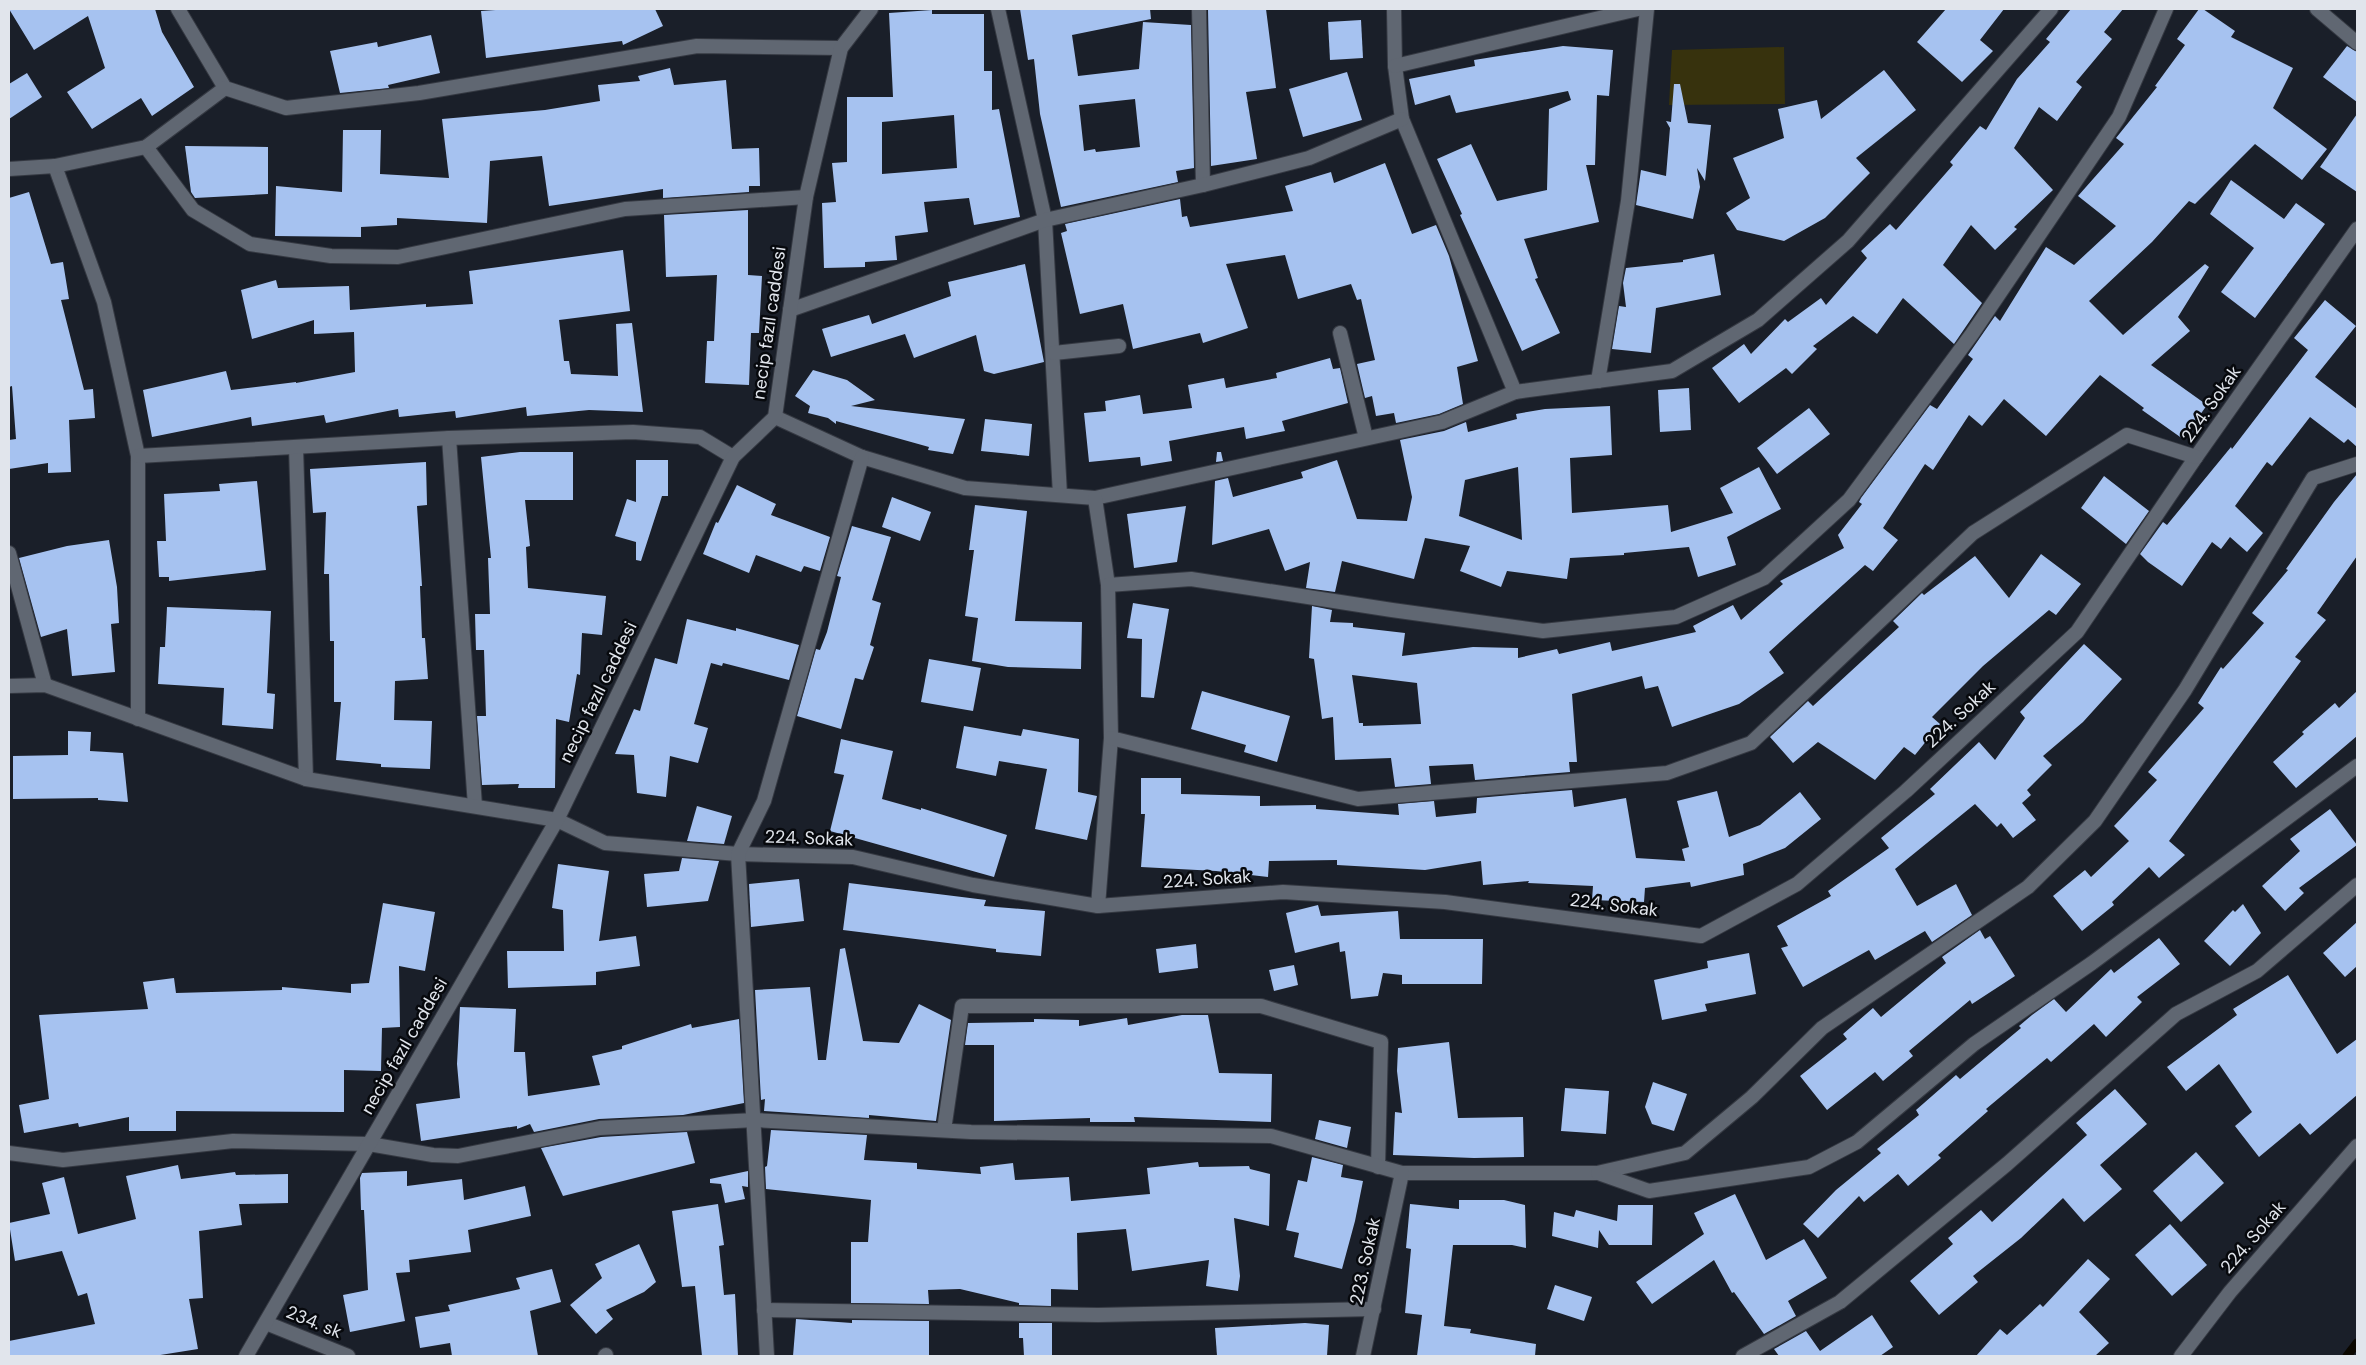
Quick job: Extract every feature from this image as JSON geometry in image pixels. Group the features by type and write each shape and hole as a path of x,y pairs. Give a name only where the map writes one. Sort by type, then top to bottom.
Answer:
{"street":[{"path":"178,9 224,88 286,108 419,93 697,46 842,48"},
{"name":"necip fazıl caddesi","path":"246,1356 557,820 734,457 775,417 806,196 842,48 872,9"},
{"path":"998,9 1045,220 1054,353 1060,495"},
{"path":"1199,9 1203,185"},
{"path":"1394,9 1395,66 1402,119 1515,392"},
{"path":"1395,66 1638,9"},
{"path":"1598,381 1628,201 1648,9"},
{"path":"775,417 862,457 965,488 1095,498 1442,422 1515,392 1672,370 1758,320 1848,241 2051,9"},
{"path":"1108,586 1191,578 1392,610 1543,631 1676,617 1764,578 1850,500 1972,334 2119,118 2166,9"},
{"path":"2317,9 2357,43"},
{"path":"9,169 55,166 146,147 224,88"},
{"path":"790,310 1045,220 1203,185 1309,158 1402,119"},
{"path":"146,147 193,210 250,244 331,256 398,257 625,210 806,196"},
{"path":"55,166 104,302 138,456 138,719"},
{"name":"224. Sokak","path":"46,685 306,779 557,820 605,843 738,854 853,857 973,885 1098,906 1283,892 1445,902 1702,936 1797,884 1906,791 2077,632 2196,457 2357,229"},
{"path":"1340,333 1366,438"},
{"path":"1054,353 1119,346"},
{"path":"138,456 449,438 633,432 700,437 734,457"},
{"path":"1111,738 1358,799 1667,773 1751,743 1972,533 2127,436 2196,457"},
{"path":"449,438 475,806"},
{"path":"296,447 306,779"},
{"path":"767,1356 755,1120 738,854 764,801 862,457"},
{"path":"9,1153 63,1160 234,1141 369,1144 433,1155 458,1156 600,1128 755,1120 944,1130 1272,1136 1402,1173 1597,1173 1685,1153 1752,1097 1822,1028 2028,887 2095,821 2185,690 2313,478 2357,464"},
{"path":"2313,478 2357,475"},
{"path":"1095,498 1108,586 1111,738 1098,906"},
{"path":"9,553 46,685 9,686"},
{"path":"1597,1173 1649,1191 1809,1167 1857,1142 1974,1044 2092,963 2357,766"},
{"path":"1743,1356 1840,1302 2007,1164 2176,1014 2257,971 2357,885"},
{"path":"944,1130 962,1006 1261,1006 1382,1042 1378,1167"},
{"name":"224. Sokak","path":"2181,1356 2230,1292 2357,1146"},
{"name":"223. Sokak","path":"1363,1356 1402,1173"},
{"path":"764,1310 1098,1315 1374,1309"},
{"name":"234. sk","path":"266,1323 348,1356"}],"shaded area":[{"path":"1784,47 1785,104 1669,105 1672,50"}],"building":[{"path":"9,9 155,9 162,32 194,87 152,116 141,98 92,129 67,92 105,68 88,16 34,50"},
{"path":"510,9 655,9 663,26 623,45 622,41 486,58 481,11"},
{"path":"1020,9 1150,9 1151,19 1072,35 1078,76 1139,69 1143,22 1191,25 1194,168 1176,171 1178,182 1061,207 1040,114 1034,59 1028,60","holes":["1135,99 1140,147 1096,152 1095,149 1084,151 1079,105"]},
{"path":"1208,9 1266,9 1276,88 1246,92 1257,159 1211,166"},
{"path":"1946,9 2004,9 1980,40 1993,51 1962,82 1917,42"},
{"path":"2071,9 2123,9 2104,32 2112,39 2076,82 2082,87 2057,121 2039,107 2014,148 2053,190 2014,227 2017,229 1995,250 1971,225 1943,265 1982,303 1954,344 1903,298 1877,334 1853,316 1813,346 1817,349 1792,374 1786,368 1739,403 1712,368 1744,344 1751,354 1785,319 1788,322 1821,298 1826,305 1867,258 1861,251 1890,224 1896,230 1953,165 1950,162 1980,126 1986,130 2017,79 2050,42 2046,39"},
{"path":"2199,9 2203,9 2235,31 2231,37 2293,68 2273,108 2327,149 2302,180 2255,144 2195,204 2189,201 2152,242 2089,301 2123,335 2205,264 2209,267 2178,317 2190,331 2151,365 2207,405 2183,439 2142,410 2144,408 2100,375 2046,436 2004,399 1982,426 1969,415 1933,470 1925,464 1883,528 1898,540 1873,571 1865,565 1769,652 1784,673 1739,704 1672,727 1658,686 1645,689 1642,676 1572,694 1577,762 1569,762 1570,772 1475,780 1473,764 1429,766 1431,784 1395,787 1391,758 1335,760 1333,717 1322,719 1314,659 1309,658 1312,606 1332,610 1330,622 1353,623 1353,627 1405,633 1402,656 1473,647 1518,648 1518,658 1557,649 1559,654 1610,642 1612,651 1696,632 1693,626 1733,605 1741,620 1783,584 1780,581 1844,548 1838,535 1862,504 1859,502 1861,498 1930,405 1937,409 1973,359 1968,355 1995,316 2000,321 2046,247 2074,265 2116,226 2078,196 2124,144 2116,138 2157,87 2155,86 2185,45 2177,39","holes":["1352,675 1417,683 1421,724 1363,726 1363,723 1359,723"]},
{"path":"932,10 932,14 984,14 984,71 992,71 992,110 999,109 1020,217 974,225 969,198 924,202 928,232 895,236 897,260 865,262 865,267 824,268 822,203 836,202 832,163 847,162 847,97 893,97 889,13","holes":["954,115 957,168 882,174 882,122"]},
{"path":"1361,20 1363,58 1330,60 1328,22"},
{"path":"431,35 440,73 388,85 389,88 340,93 330,51 377,42 378,47"},
{"path":"1563,46 1613,50 1609,96 1597,95 1595,165 1586,165 1599,222 1524,239 1538,278 1535,279 1560,333 1522,351 1460,215 1462,214 1437,159 1471,144 1497,201 1547,190 1549,109 1571,100 1568,91 1456,113 1450,95 1415,105 1409,79 1475,66 1474,60"},
{"path":"2347,46 2357,52 2357,102 2323,77"},
{"path":"670,68 674,85 726,80 732,149 759,148 760,186 749,186 749,192 663,198 663,189 549,206 542,156 490,161 487,223 397,218 397,225 361,227 361,237 275,236 276,186 342,192 343,130 381,130 380,174 449,178 442,119 545,110 600,101 598,85 640,81 638,76"},
{"path":"1884,70 1916,110 1856,158 1870,173 1825,218 1784,241 1737,230 1726,213 1750,198 1733,158 1784,138 1778,109 1817,100 1821,119"},
{"path":"1347,72 1362,120 1303,137 1289,89"},
{"path":"27,73 42,97 9,119 9,84"},
{"path":"1674,84 1680,84 1688,123 1711,125 1705,181 1697,168 1700,187 1693,219 1636,205 1641,170 1666,176 1670,128 1666,121 1671,122"},
{"path":"2357,114 2357,192 2320,167"},
{"path":"185,146 268,147 268,194 195,198 191,192"},
{"path":"1385,163 1412,234 1436,225 1449,256 1478,361 1457,367 1463,404 1439,414 1396,423 1394,413 1376,416 1372,396 1365,398 1357,364 1375,360 1361,299 1357,300 1351,284 1298,299 1285,255 1226,264 1248,328 1203,343 1200,333 1133,349 1123,304 1080,314 1061,233 1067,231 1065,224 1180,199 1182,217 1187,216 1190,227 1293,211 1285,186 1331,172 1334,183"},
{"path":"2231,180 2284,219 2296,203 2325,224 2255,318 2221,292 2254,248 2210,214"},
{"path":"29,192 51,264 63,262 69,299 61,300 84,390 93,389 95,418 69,420 71,472 48,473 48,463 9,469 9,440 16,439 12,386 9,387 9,198"},
{"path":"748,210 748,275 762,276 759,333 751,333 749,385 705,383 707,341 714,341 717,275 666,277 664,215"},
{"path":"623,250 630,311 559,320 564,361 569,361 571,374 618,376 616,324 632,323 643,412 589,410 527,416 526,407 456,418 455,411 399,417 398,409 326,423 324,415 252,426 251,417 152,437 143,390 226,371 231,390 296,383 355,372 354,332 314,334 314,320 252,339 241,290 276,280 278,288 349,286 350,310 426,304 426,307 473,304 469,271"},
{"path":"1714,254 1721,295 1656,308 1651,353 1612,349 1619,306 1626,307 1623,283 1626,268 1683,262 1683,260"},
{"path":"1025,264 1044,362 994,374 984,371 976,335 914,358 905,334 831,357 822,329 869,315 872,324 951,296 948,282"},
{"path":"2325,300 2356,326 2315,377 2357,409 2357,447 2348,439 2344,443 2310,417 2272,466 2267,462 2235,506 2263,533 2247,552 2230,537 2221,549 2212,542 2182,586 2148,562 2140,554 2163,522 2167,525 2231,447 2232,449 2308,350 2294,338"},
{"path":"1330,358 1333,369 1340,368 1348,403 1282,421 1285,431 1246,439 1244,427 1169,441 1172,461 1141,466 1140,457 1089,462 1084,413 1106,411 1105,401 1140,395 1143,414 1192,408 1188,385 1224,378 1226,388 1277,378 1276,373"},
{"path":"813,370 847,380 875,400 851,406 965,419 953,454 928,450 929,447 836,421 836,424 828,418 808,413 810,406 795,396"},
{"path":"1689,388 1691,430 1660,432 1658,390"},
{"path":"1610,406 1612,455 1570,458 1572,513 1668,505 1671,532 1733,513 1720,488 1759,467 1781,509 1727,537 1736,565 1698,577 1689,547 1624,553 1624,555 1570,558 1567,579 1507,571 1501,587 1460,571 1470,546 1425,538 1414,579 1342,561 1335,592 1306,588 1310,562 1285,571 1269,529 1212,545 1215,481 1228,478 1233,497 1303,478 1301,472 1337,460 1357,519 1407,521 1412,497 1400,440 1444,431 1466,422 1468,432 1517,419 1516,414 1545,409","holes":["1518,467 1522,540 1459,516 1465,480"]},
{"path":"1809,408 1830,434 1777,474 1757,448"},
{"path":"985,419 1032,424 1029,456 981,451"},
{"path":"520,452 573,452 573,500 525,500 530,546 526,547 528,588 606,596 602,635 582,633 580,675 577,674 569,722 556,719 555,788 518,788 519,784 482,785 477,716 486,716 484,650 476,650 475,614 490,614 488,558 491,558 481,457"},
{"path":"1217,452 1221,452 1223,461 1216,462"},
{"path":"636,460 668,460 668,496 662,496 641,561 636,560 636,542 615,536 627,499 636,502"},
{"path":"426,462 427,505 417,506 422,586 420,586 422,638 425,638 428,679 395,681 394,720 432,721 430,769 381,767 381,764 336,760 341,702 334,702 334,641 330,641 329,574 324,574 326,512 313,513 310,469"},
{"path":"2357,474 2357,556 2317,613 2326,620 2295,657 2301,661 2169,841 2185,855 2159,878 2149,867 2112,902 2114,905 2082,931 2053,896 2085,870 2091,877 2129,841 2114,826 2157,780 2148,772 2204,708 2198,703 2221,667 2223,669 2264,623 2252,613 2288,570 2286,569 2334,502"},
{"path":"2104,476 2149,511 2126,544 2081,508"},
{"path":"257,481 266,570 169,581 169,577 159,577 157,541 166,541 164,494 220,491 219,484"},
{"path":"737,485 776,504 771,515 830,537 820,571 804,566 801,572 756,555 749,573 703,554 716,522 718,523"},
{"path":"892,497 931,512 920,541 882,527"},
{"path":"975,505 1027,511 1015,621 1082,622 1081,669 1008,667 972,661 978,618 965,616 974,550 969,550"},
{"path":"1186,506 1177,562 1134,568 1127,514"},
{"path":"852,526 891,537 872,600 881,603 870,645 874,647 863,680 855,678 841,729 797,716 816,649 820,650 827,632 841,577 837,576"},
{"path":"109,540 117,587 119,623 111,624 115,672 72,676 67,629 41,637 19,558 67,546"},
{"path":"2041,554 2081,584 2056,615 2049,610 1983,666 1932,717 1940,724 1915,755 1904,747 1875,780 1818,742 1793,763 1770,737 1808,701 1813,706 1899,627 1893,621 1922,593 1924,595 1975,556 2009,598"},
{"path":"1133,603 1169,609 1154,698 1141,697 1142,639 1127,638"},
{"path":"167,607 271,611 267,693 275,694 273,729 222,725 224,688 158,684 160,647 165,647"},
{"path":"687,619 736,631 736,628 799,645 789,680 723,663 722,666 711,663 694,724 708,728 698,763 670,756 666,797 637,793 634,755 615,754 634,709 640,711 655,658 677,664"},
{"path":"2084,644 2122,679 2083,722 2043,756 2052,765 2027,790 2031,795 2022,803 2036,820 2013,838 2001,823 1997,827 1975,804 1895,869 1917,906 1956,884 1972,915 1932,942 1925,931 1875,960 1869,950 1803,987 1781,948 1788,946 1777,926 1831,896 1828,891 1889,848 1881,838 1935,794 1930,789 1979,742 1995,760 2025,718 2020,712"},
{"path":"929,659 981,668 973,711 921,702"},
{"path":"1202,691 1290,716 1277,762 1244,752 1246,745 1191,729"},
{"path":"2357,691 2357,736 2296,788 2273,762 2304,734 2302,732 2335,703 2339,708"},
{"path":"964,726 1021,736 1023,729 1079,739 1078,792 1097,796 1087,840 1035,829 1047,769 999,761 996,776 956,768"},
{"path":"68,731 91,732 90,751 123,753 128,802 98,800 98,798 13,799 13,756 68,755"},
{"path":"841,739 893,751 882,799 921,810 921,808 1007,835 994,877 830,831 844,775 834,773"},
{"path":"1141,778 1181,778 1181,794 1260,796 1260,806 1316,805 1316,809 1399,815 1398,804 1434,801 1436,817 1476,813 1477,798 1572,790 1574,807 1626,798 1636,858 1685,861 1682,849 1689,847 1677,801 1717,791 1729,837 1760,825 1800,792 1821,819 1785,848 1743,864 1744,875 1691,887 1690,882 1645,888 1644,902 1592,900 1593,886 1528,883 1529,881 1483,885 1481,861 1425,870 1337,865 1337,860 1269,861 1268,877 1216,871 1141,867 1145,814 1141,814"},
{"path":"697,806 732,816 724,844 687,841"},
{"path":"2330,809 2357,845 2299,888 2304,893 2285,911 2262,886 2300,851 2290,839"},
{"path":"682,858 719,861 708,901 647,907 644,874 679,871"},
{"path":"558,864 609,871 599,941 636,936 640,966 596,972 596,985 508,988 507,951 564,951 563,910 552,908"},
{"path":"799,879 804,921 751,927 749,884"},
{"path":"849,883 986,900 984,906 1045,911 1041,956 996,952 996,949 843,930"},
{"path":"383,903 435,912 425,971 399,966 400,1027 382,1028 381,1071 344,1070 344,1112 176,1111 176,1131 129,1131 129,1117 79,1127 78,1123 24,1133 19,1105 49,1099 39,1015 148,1009 143,982 174,978 176,993 282,990 282,987 351,993 351,984 369,983"},
{"path":"2243,904 2261,933 2230,966 2204,941 2233,910 2235,912"},
{"path":"1318,905 1321,916 1398,911 1400,939 1483,939 1482,984 1402,984 1402,975 1383,973 1378,996 1351,999 1345,951 1340,952 1339,942 1295,953 1286,913"},
{"path":"2357,922 2357,966 2345,977 2323,953"},
{"path":"1980,930 1985,939 1990,936 2015,976 1972,1004 1970,1000 1909,1051 1913,1056 1883,1081 1875,1072 1827,1110 1800,1076 1847,1039 1843,1034 1873,1008 1881,1017 1946,963 1942,957"},
{"path":"2159,938 2180,964 2137,997 2142,1002 2106,1037 2094,1024 2051,1062 2047,1058 1986,1109 1988,1111 1938,1155 1941,1158 1908,1186 1898,1174 1864,1202 1859,1196 1818,1238 1803,1224 1836,1190 1881,1153 1877,1149 1919,1115 1916,1110 1956,1075 1960,1079 2021,1028 2019,1026 2054,999 2066,1012 2111,969 2114,973"},
{"path":"1196,944 1198,968 1159,973 1156,949"},
{"path":"845,948 863,1041 899,1043 919,1004 951,1020 936,1121 869,1115 869,1118 764,1111 765,1099 761,1100 755,990 810,987 818,1060 826,1060 840,949"},
{"path":"1749,953 1756,994 1705,1004 1707,1011 1662,1020 1654,980 1708,968 1707,961"},
{"path":"1294,965 1298,985 1274,991 1269,970"},
{"path":"2288,975 2337,1054 2357,1039 2357,1095 2310,1135 2300,1123 2259,1157 2235,1126 2252,1112 2219,1064 2186,1091 2167,1067 2237,1015 2233,1009"},
{"path":"460,1007 516,1009 514,1052 525,1052 528,1096 600,1085 592,1056 622,1049 622,1046 691,1024 692,1028 739,1019 744,1103 683,1115 599,1119 534,1132 530,1124 517,1129 517,1126 421,1141 416,1104 460,1098 457,1064"},
{"path":"1182,1015 1208,1015 1219,1073 1272,1074 1271,1122 1134,1117 1135,1122 1090,1122 1090,1118 994,1121 994,1045 965,1045 968,1023 1034,1022 1034,1019 1079,1020 1079,1026 1127,1018 1128,1025"},
{"path":"1449,1042 1458,1118 1523,1117 1524,1157 1474,1158 1393,1155 1395,1112 1402,1113 1397,1071 1398,1048"},
{"path":"1653,1082 1687,1094 1674,1131 1652,1124 1645,1107"},
{"path":"1565,1088 1609,1091 1606,1134 1561,1131"},
{"path":"2115,1089 2147,1124 2100,1165 2122,1189 2084,1222 2063,1198 2021,1238 1973,1276 1978,1282 1939,1315 1910,1281 1953,1244 1948,1238 1981,1210 1992,1222 2087,1135 2076,1123"},
{"path":"1319,1120 1351,1127 1347,1148 1315,1139"},
{"path":"771,1130 867,1135 864,1160 917,1163 917,1169 981,1174 980,1167 1013,1163 1015,1180 1069,1177 1071,1201 1150,1194 1147,1168 1198,1162 1199,1167 1249,1166 1250,1169 1270,1174 1269,1226 1234,1218 1240,1276 1238,1291 1206,1286 1209,1260 1132,1271 1126,1229 1077,1233 1078,1290 1051,1289 1051,1306 1019,1305 1019,1303 960,1289 928,1290 929,1304 851,1303 851,1242 868,1242 871,1200 766,1189 765,1167 767,1166"},
{"path":"687,1132 695,1163 563,1196 541,1148 601,1137"},
{"path":"2196,1152 2224,1183 2181,1222 2153,1191"},
{"path":"1312,1157 1343,1165 1341,1177 1363,1181 1355,1221 1342,1269 1294,1257 1299,1233 1286,1230 1298,1180 1307,1182"},
{"path":"178,1165 181,1179 235,1172 236,1175 288,1174 288,1203 239,1204 242,1225 199,1231 203,1298 189,1299 198,1349 154,1356 9,1356 9,1341 95,1324 87,1293 78,1296 62,1251 15,1261 9,1223 50,1214 42,1183 64,1177 78,1234 136,1219 126,1176"},
{"path":"407,1171 407,1186 462,1179 464,1200 525,1186 531,1216 468,1230 471,1252 409,1260 410,1272 396,1273 405,1321 350,1332 343,1295 368,1290 364,1210 361,1210 360,1178 362,1173"},
{"path":"748,1171 748,1187 742,1186 745,1199 725,1203 721,1184 710,1183 710,1179"},
{"path":"1735,1194 1766,1260 1804,1239 1827,1278 1788,1301 1796,1316 1764,1334 1734,1292 1732,1293 1714,1260 1652,1304 1636,1282 1704,1234 1694,1213"},
{"path":"1459,1200 1504,1200 1525,1205 1526,1248 1512,1245 1453,1245 1444,1326 1471,1329 1470,1333 1536,1344 1535,1356 1417,1356 1422,1315 1405,1313 1411,1249 1406,1248 1410,1204 1459,1209"},
{"path":"718,1204 724,1245 719,1246 724,1295 735,1294 738,1356 702,1356 695,1286 682,1287 672,1211"},
{"path":"1618,1205 1653,1205 1652,1245 1609,1245 1599,1230 1598,1248 1552,1236 1554,1212 1574,1217 1576,1210 1617,1221"},
{"path":"2170,1224 2207,1265 2172,1296 2135,1255"},
{"path":"639,1244 656,1282 644,1292 606,1310 613,1319 596,1334 570,1305 602,1278 595,1264"},
{"path":"2088,1259 2110,1279 2079,1312 2109,1343 2095,1356 1976,1356 2000,1329 2007,1335 2040,1304 2043,1307"},
{"path":"552,1269 561,1302 530,1311 538,1356 452,1356 450,1343 420,1348 415,1317 450,1311 448,1305 520,1289 516,1278"},
{"path":"1555,1285 1592,1297 1584,1321 1547,1309"},
{"path":"1872,1315 1893,1347 1880,1356 1779,1356 1774,1349 1806,1331 1820,1351"},
{"path":"796,1319 852,1323 852,1320 929,1321 929,1356 793,1356"},
{"path":"1019,1323 1052,1323 1052,1356 1024,1356 1023,1338 1019,1338"},
{"path":"1305,1323 1329,1325 1327,1356 1217,1356 1215,1328"}],"waterway":[{"path":"2347,1356 2357,1343"}]}
